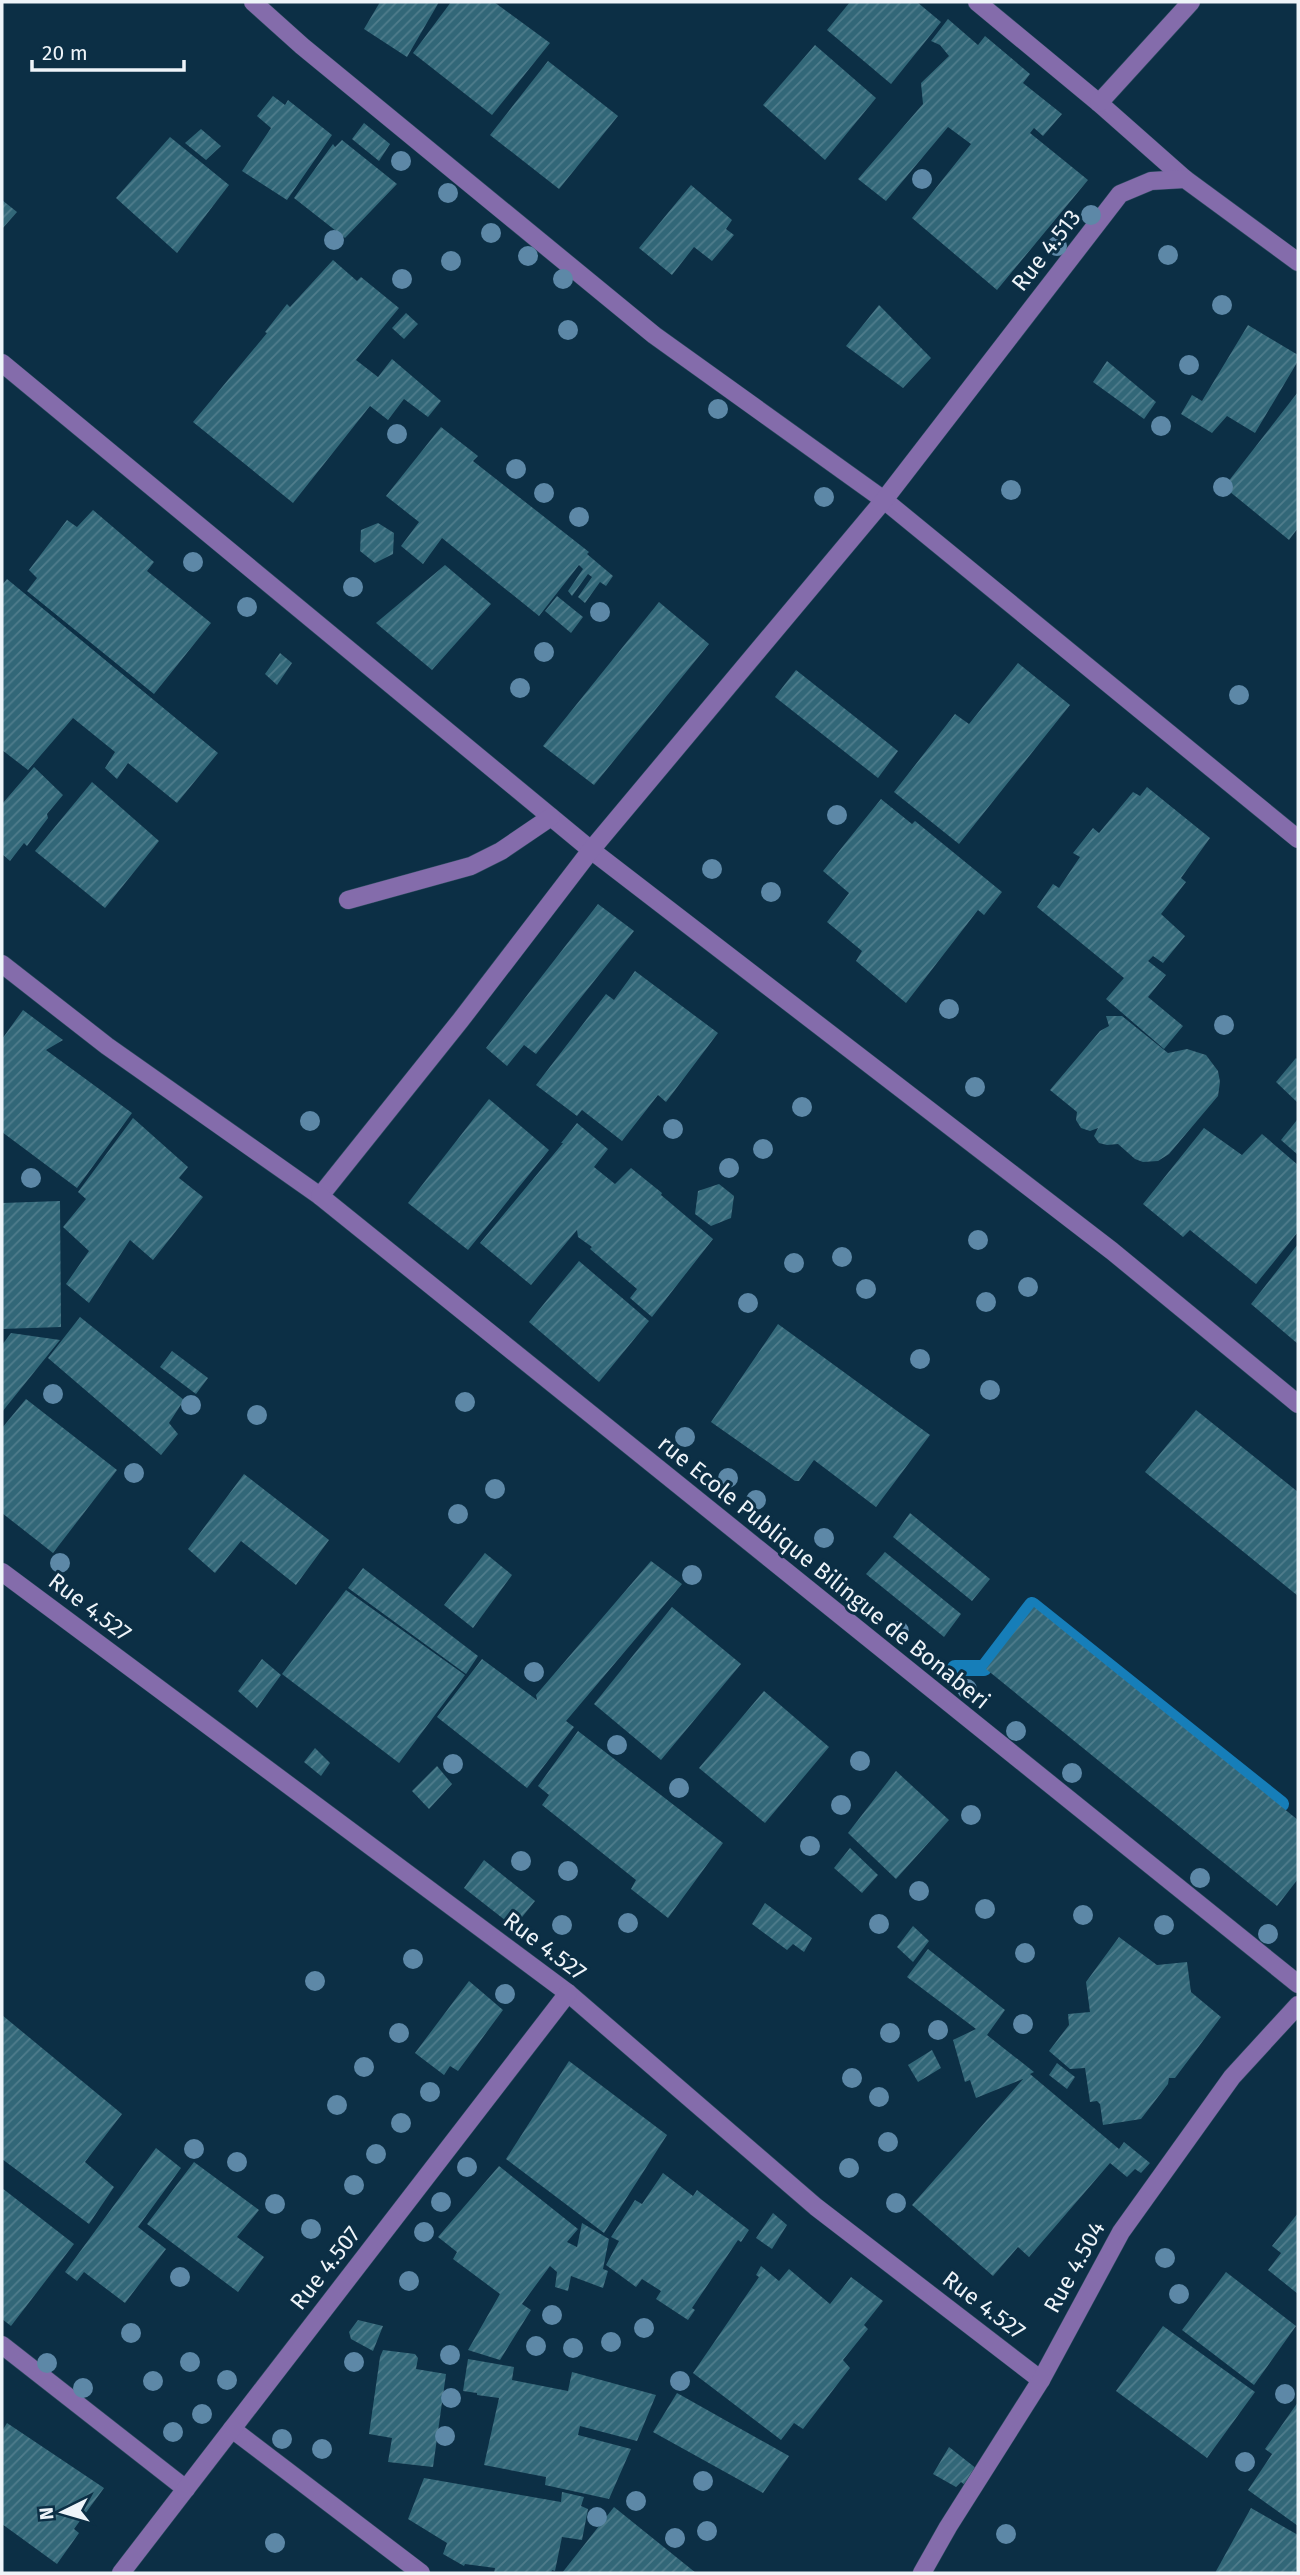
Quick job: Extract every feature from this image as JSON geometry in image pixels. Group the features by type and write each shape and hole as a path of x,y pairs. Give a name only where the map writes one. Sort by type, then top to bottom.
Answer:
{"street":[{"path":"253,2 654,335 884,500 1298,839"},
{"path":"977,2 1099,103 1185,179 1298,262"},
{"path":"1099,103 1191,2"},
{"name":"Rue 4.513","path":"320,1196 460,1021 591,850 884,500 1120,194 1151,181 1185,179"},
{"path":"2,363 591,850 1112,1251 1298,1404"},
{"path":"348,900 471,866 551,817"},
{"name":"rue Ecole Publique Bilingue de Bonaberi","path":"2,964 107,1046 320,1196 1298,1984"},
{"name":"Rue 4.527","path":"2,1572 568,1993 816,2207 1041,2380"},
{"name":"Rue 4.507","path":"121,2573 568,1993"},
{"name":"Rue 4.504","path":"922,2573 1041,2380 1121,2232 1232,2077 1298,2005"},
{"path":"2,2344 186,2489"},
{"path":"232,2429 421,2573"}],"building":[{"path":"380,2 439,2 407,57 364,29"},
{"path":"451,2 494,2 550,43 492,115 413,53"},
{"path":"850,2 917,2 941,22 891,84 827,30"},
{"path":"948,19 978,45 985,36 1030,74 1023,83 1062,114 1043,136 1034,128 1030,133 1088,180 997,290 912,218 971,144 948,127 886,201 858,179 923,104 921,83 949,56 940,45 931,41"},
{"path":"815,45 876,98 825,160 763,105"},
{"path":"548,61 618,116 559,189 490,135"},
{"path":"273,96 285,105 288,100 332,135 287,200 242,171 271,128 257,116"},
{"path":"364,123 390,144 379,161 352,139"},
{"path":"201,129 221,146 206,160 185,143"},
{"path":"170,137 229,185 177,253 116,198"},
{"path":"342,140 397,184 345,238 294,198 333,144 335,147"},
{"path":"691,185 732,220 726,229 734,235 712,261 694,247 672,275 639,248"},
{"path":"2,200 17,212 2,229"},
{"path":"333,260 357,281 361,277 399,308 356,360 378,377 392,359 441,401 428,417 404,399 388,420 370,406 293,503 193,422 267,333 265,332 287,304 290,307"},
{"path":"879,305 931,358 903,388 846,346"},
{"path":"406,313 418,324 404,339 392,328"},
{"path":"1248,325 1298,355 1298,361 1255,433 1227,416 1212,433 1181,414 1192,395 1202,401"},
{"path":"1107,361 1156,402 1144,419 1093,382"},
{"path":"1298,392 1298,528 1289,540 1224,487"},
{"path":"441,427 478,456 473,461 589,552 587,554 613,576 606,586 600,582 585,603 578,597 592,577 588,574 572,596 568,591 583,569 579,565 539,616 442,538 423,564 401,546 419,522 386,496"},
{"path":"93,510 154,562 147,571 211,623 154,694 27,591 37,578 29,570 67,520 77,527"},
{"path":"378,523 394,533 393,554 375,563 360,551 361,530"},
{"path":"445,565 491,604 432,670 376,623"},
{"path":"7,579 218,753 177,803 128,763 117,779 105,768 115,752 73,718 28,770 2,750 2,585"},
{"path":"557,596 583,617 571,633 545,611"},
{"path":"659,602 709,644 594,785 543,746"},
{"path":"280,653 292,663 277,685 265,674"},
{"path":"1018,663 1070,705 959,844 894,792 955,714 969,724"},
{"path":"796,670 898,751 878,778 775,697"},
{"path":"34,767 63,795 47,814 48,818 27,846 24,843 10,861 2,854 2,804"},
{"path":"92,782 159,841 105,908 35,851"},
{"path":"1147,787 1210,838 1181,878 1186,882 1161,914 1185,936 1163,963 1153,956 1148,961 1166,975 1148,997 1183,1026 1164,1049 1106,999 1124,978 1037,907 1053,884 1059,888 1080,857 1073,853 1093,828 1099,833 1133,792 1140,796"},
{"path":"881,799 912,824 915,821 1002,892 984,915 978,910 906,1003 856,961 862,951 827,922 849,893 823,871"},
{"path":"598,904 634,931 536,1054 524,1045 507,1066 486,1048"},
{"path":"635,971 718,1033 666,1102 658,1095 622,1141 582,1110 577,1116 536,1085 606,994 614,1000"},
{"path":"23,1010 63,1040 46,1050 132,1113 77,1188 2,1132 2,1039"},
{"path":"1106,1016 1122,1016 1168,1053 1187,1049 1206,1055 1218,1071 1218,1096 1169,1154 1158,1161 1143,1162 1135,1159 1118,1144 1099,1143 1094,1136 1098,1128 1090,1131 1081,1128 1076,1120 1077,1112 1050,1090 1100,1031 1109,1026"},
{"path":"1296,1058 1298,1060 1298,1103 1276,1082"},
{"path":"489,1099 549,1150 468,1250 408,1203"},
{"path":"133,1118 188,1167 179,1178 203,1197 153,1260 130,1240 89,1303 66,1284 89,1251 63,1227 86,1199 78,1192"},
{"path":"1298,1121 1298,1155 1281,1140"},
{"path":"577,1123 608,1149 594,1167 615,1184 631,1168 713,1239 652,1317 630,1298 637,1289 590,1249 592,1247 578,1237 577,1230 531,1285 480,1243"},
{"path":"1204,1128 1242,1155 1262,1134 1298,1165 1298,1232 1256,1284 1190,1230 1183,1237 1143,1204"},
{"path":"719,1184 734,1196 731,1218 711,1226 695,1214 698,1191"},
{"path":"60,1201 61,1327 2,1329 2,1203"},
{"path":"1298,1244 1298,1344 1251,1304"},
{"path":"579,1261 649,1321 599,1382 529,1322"},
{"path":"80,1317 184,1400 169,1423 178,1434 161,1455 48,1358"},
{"path":"778,1324 930,1435 876,1507 814,1460 799,1481 795,1481 711,1422"},
{"path":"11,1333 60,1340 2,1412 2,1345"},
{"path":"172,1351 208,1378 196,1394 160,1367"},
{"path":"26,1399 117,1470 53,1553 2,1513 2,1428"},
{"path":"1196,1410 1298,1492 1298,1596 1145,1472"},
{"path":"244,1474 329,1540 296,1585 241,1541 215,1573 188,1549"},
{"path":"910,1513 990,1579 972,1601 893,1537"},
{"path":"885,1552 961,1614 944,1637 866,1574"},
{"path":"485,1553 512,1575 473,1628 444,1605"},
{"path":"651,1561 682,1584 566,1721 574,1727 527,1788 437,1717 482,1659 537,1700 536,1695"},
{"path":"363,1568 478,1656 466,1674 348,1588"},
{"path":"346,1590 465,1675 399,1763 282,1674"},
{"path":"672,1607 741,1664 661,1760 594,1704"},
{"path":"1034,1607 1298,1820 1298,1879 1277,1906 986,1669"},
{"path":"262,1659 281,1675 257,1708 238,1691"},
{"path":"764,1691 829,1747 765,1823 699,1768"},
{"path":"578,1731 723,1843 668,1918 631,1889 636,1880 542,1805 549,1795 538,1786"},
{"path":"315,1748 330,1763 321,1776 304,1762"},
{"path":"437,1766 452,1784 429,1809 412,1791"},
{"path":"896,1771 949,1820 896,1879 848,1833"},
{"path":"850,1848 878,1875 862,1893 834,1868"},
{"path":"484,1860 535,1901 514,1927 464,1888"},
{"path":"765,1903 812,1938 804,1952 793,1944 787,1950 752,1924"},
{"path":"913,1926 929,1941 913,1962 897,1947"},
{"path":"1119,1937 1157,1965 1187,1962 1191,1992 1221,2017 1175,2078 1169,2078 1168,2084 1141,2119 1103,2125 1100,2104 1097,2101 1090,2102 1085,2068 1070,2069 1049,2051 1069,2025 1068,2014 1090,2012 1086,1982"},
{"path":"928,1949 1005,2010 987,2035 1034,2072 1030,2074 1119,2149 1124,2142 1150,2163 1141,2173 1135,2169 1127,2177 1110,2163 1029,2257 1018,2247 993,2276 912,2205 1023,2079 976,2098 970,2080 965,2082 953,2040 976,2029 907,1977"},
{"path":"469,1981 503,2010 458,2071 450,2066 444,2075 415,2053"},
{"path":"2,2015 122,2114 85,2162 114,2187 89,2224 2,2159"},
{"path":"932,2050 941,2068 918,2082 908,2065"},
{"path":"569,2061 667,2135 604,2233 506,2159"},
{"path":"1057,2063 1075,2077 1067,2089 1049,2075"},
{"path":"156,2148 181,2168 138,2227 166,2249 125,2303 84,2272 77,2281 65,2272"},
{"path":"194,2162 259,2210 237,2237 264,2257 238,2292 147,2224"},
{"path":"499,2166 578,2229 567,2242 577,2247 582,2223 609,2239 603,2269 608,2271 603,2288 571,2276 568,2291 555,2287 557,2272 550,2266 522,2304 531,2310 500,2360 468,2350 500,2294 453,2259 457,2252 438,2237"},
{"path":"663,2173 693,2196 697,2190 749,2230 741,2242 738,2240 692,2308 695,2310 688,2320 656,2299 661,2291 642,2279 636,2287 606,2265 619,2241 611,2237 635,2200 642,2204"},
{"path":"2,2188 74,2244 11,2326 2,2319"},
{"path":"773,2213 787,2225 772,2249 756,2238"},
{"path":"1298,2213 1298,2294 1268,2270 1281,2253 1272,2246"},
{"path":"761,2266 779,2281 789,2269 830,2304 851,2277 883,2301 864,2325 868,2329 843,2360 850,2368 803,2429 794,2423 781,2440 693,2373 759,2277 756,2275"},
{"path":"1226,2272 1296,2326 1254,2385 1182,2330"},
{"path":"358,2320 383,2326 373,2351 351,2339 349,2332"},
{"path":"1163,2326 1255,2392 1207,2458 1116,2391"},
{"path":"383,2350 415,2354 418,2358 416,2369 446,2374 433,2467 388,2462 392,2438 369,2434"},
{"path":"468,2359 514,2367 512,2380 568,2391 572,2372 656,2395 637,2441 580,2426 578,2435 631,2449 609,2499 545,2485 546,2477 484,2465 499,2398 463,2391"},
{"path":"677,2393 789,2456 763,2493 653,2432"},
{"path":"1298,2402 1298,2526 1248,2490 1272,2454 1265,2449"},
{"path":"7,2423 104,2488 74,2529 79,2533 57,2564 2,2524 2,2431"},
{"path":"949,2447 977,2469 966,2486 961,2482 956,2487 933,2474"},
{"path":"424,2478 561,2502 562,2492 584,2497 581,2506 588,2509 582,2540 562,2537 555,2571 552,2570 551,2573 494,2573 495,2568 464,2566 443,2554 447,2543 408,2519"},
{"path":"614,2507 696,2573 562,2573"},
{"path":"1251,2508 1298,2535 1298,2573 1215,2573"}],"waterway":[{"path":"955,1668 984,1668 1032,1605 1281,1804"}]}
